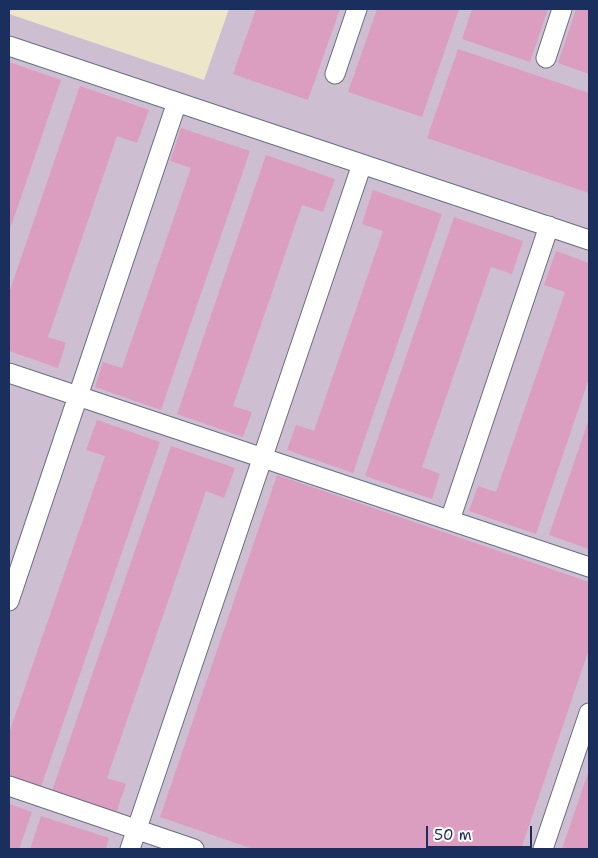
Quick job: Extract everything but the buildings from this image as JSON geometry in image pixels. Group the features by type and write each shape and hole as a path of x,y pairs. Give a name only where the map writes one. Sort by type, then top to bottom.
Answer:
{"lane":[{"path":"335,74 357,9"},
{"path":"546,58 562,9"},
{"path":"9,46 589,240"},
{"path":"9,601 177,102"},
{"path":"130,849 362,164"},
{"path":"450,520 549,226"},
{"path":"9,373 589,567"},
{"path":"543,849 589,713"},
{"path":"9,786 194,849"}],"shaded area":[{"path":"229,9 589,9 589,849 9,849 9,14 204,80"}]}
